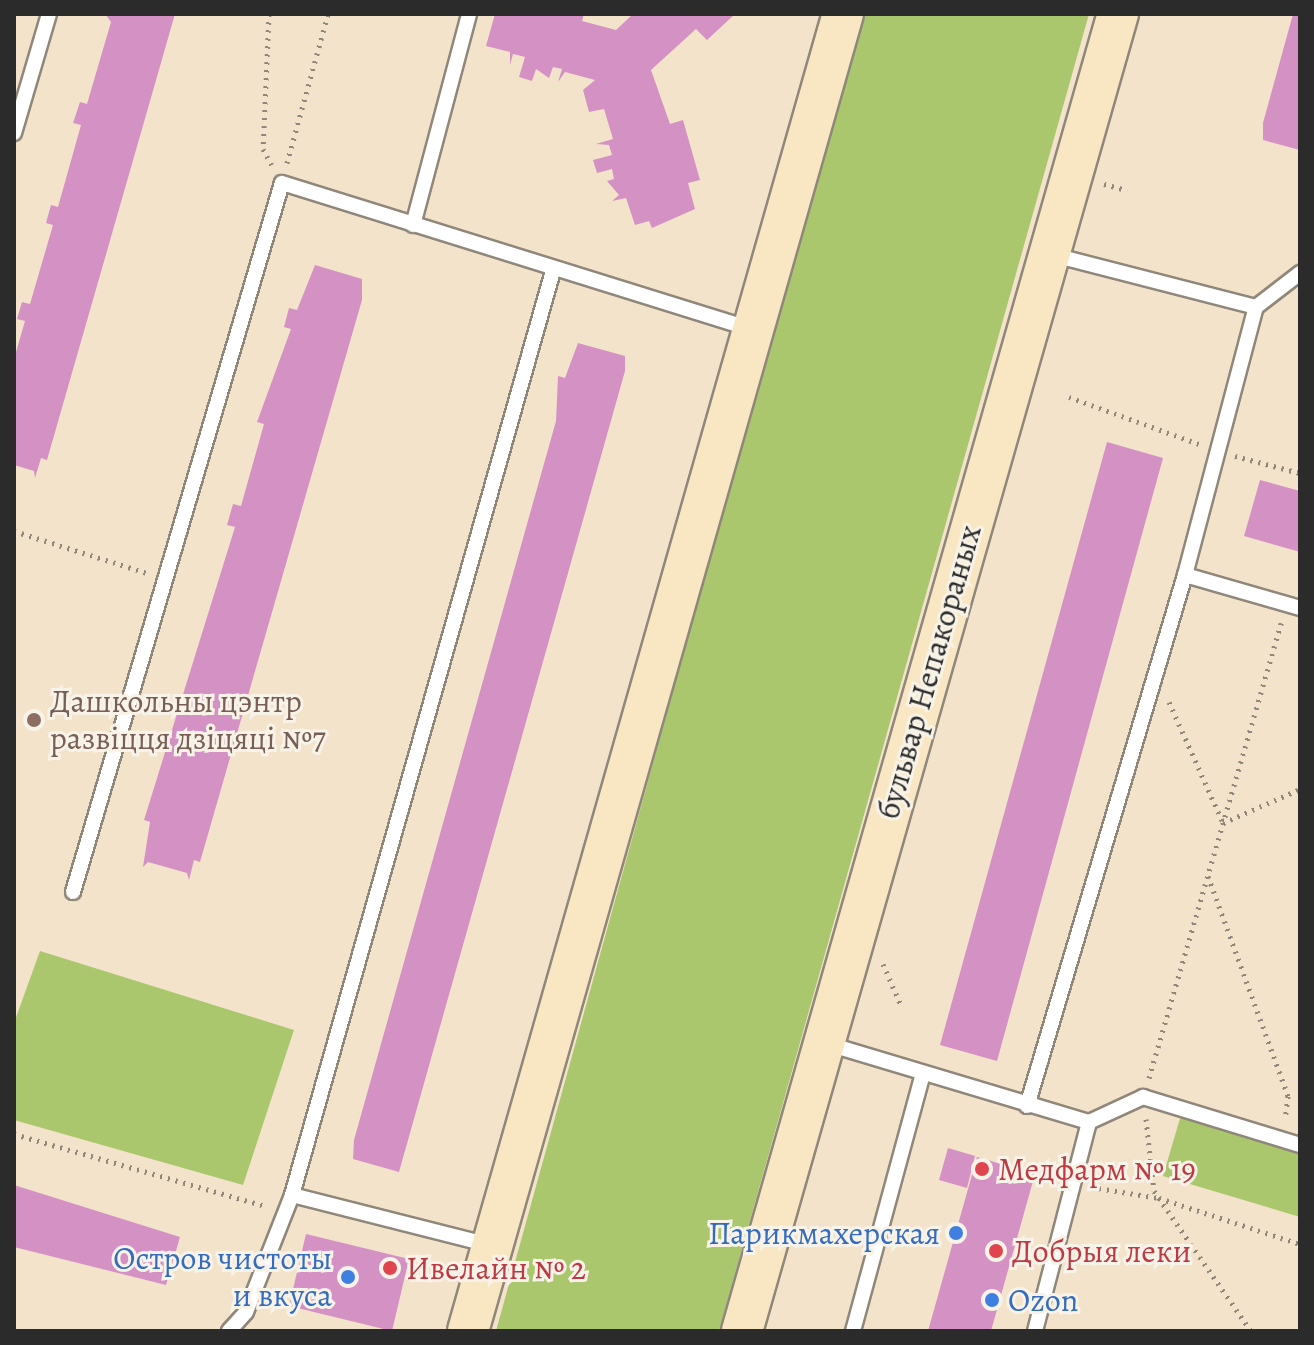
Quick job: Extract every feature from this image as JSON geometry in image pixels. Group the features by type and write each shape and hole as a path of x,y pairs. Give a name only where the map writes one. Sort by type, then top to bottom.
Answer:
{"main road":[{"path":"468,1331 843,14"},
{"name":"бульвар Непакораных","path":"742,1331 1118,14"}],"lane":[{"path":"14,133 49,14"},
{"path":"413,225 469,14"},
{"path":"73,892 160,577 282,183 553,271 754,330"},
{"path":"1049,254 1256,307"},
{"path":"229,1331 246,1312 292,1195 553,271"},
{"path":"1027,1106 1185,575 1256,307 1300,273"},
{"path":"1185,575 1293,606"},
{"path":"823,1042 1027,1106 1089,1122 1143,1097 1300,1145"},
{"path":"853,1331 923,1073"},
{"path":"1035,1331 1089,1122"},
{"path":"292,1195 491,1246"}],"path":[{"path":"269,14 263,149 282,183"},
{"path":"282,183 328,14"},
{"path":"1069,397 1217,451 1300,473"},
{"path":"14,531 160,577"},
{"path":"1251,1331 1159,1198 1143,1097 1223,823 1293,606"},
{"path":"1156,672 1223,823"},
{"path":"1223,823 1300,789"},
{"path":"1208,876 1288,1096 1283,1139"},
{"path":"14,1134 286,1211"},
{"path":"1074,1184 1159,1198 1300,1244"}],"green space":[{"path":"860,14 1089,14 719,1331 496,1331"},
{"path":"40,951 294,1030 243,1185 14,1120 14,1023"},
{"path":"1181,1115 1300,1150 1300,1217 1163,1176"}],"building":[{"path":"105,14 175,14 47,460 41,458 35,478 34,471 14,465 14,359 25,321 17,319 22,302 30,304 53,225 46,223 51,205 58,207 81,125 73,123 80,102 87,104 111,22"},
{"path":"495,14 584,14 582,21 616,30 633,14 735,14 707,40 696,29 651,70 670,124 683,120 700,180 688,183 695,209 652,228 649,221 635,225 626,198 612,201 619,195 607,181 614,179 612,169 597,173 593,160 612,155 609,145 596,144 613,139 604,109 589,112 583,90 595,80 565,72 558,82 562,69 553,67 549,78 536,69 532,81 519,77 525,57 513,54 510,65 510,52 486,46"},
{"path":"1293,14 1300,14 1300,150 1263,140 1263,123"},
{"path":"315,265 362,279 362,300 200,862 194,860 189,880 187,873 148,862 143,867 150,822 144,820 235,527 227,525 233,504 241,506 264,424 257,422 291,329 284,327 289,308 297,310"},
{"path":"578,343 625,356 625,371 399,1172 353,1159 354,1140 556,421 558,376 565,378"},
{"path":"1107,442 1163,458 997,1061 940,1045"},
{"path":"1260,480 1300,491 1300,552 1244,536"},
{"path":"948,1148 975,1156 967,1188 939,1180"},
{"path":"977,1157 1035,1174 991,1331 928,1331"},
{"path":"14,1185 180,1237 166,1285 14,1247"},
{"path":"306,1234 409,1259 392,1331 289,1306"}],"place":[{"name":"Дашкольны цэнтр развіцця дзіцяці №7","path":"34,720"},
{"name":"Медфарм № 19","path":"982,1169"},
{"name":"Парикмахерская","path":"956,1233"},
{"name":"Добрыя леки","path":"996,1251"},
{"name":"Ивелайн № 2","path":"390,1268"},
{"name":"Остров чистоты и вкуса","path":"348,1277"},
{"name":"Ozon","path":"992,1300"}]}
